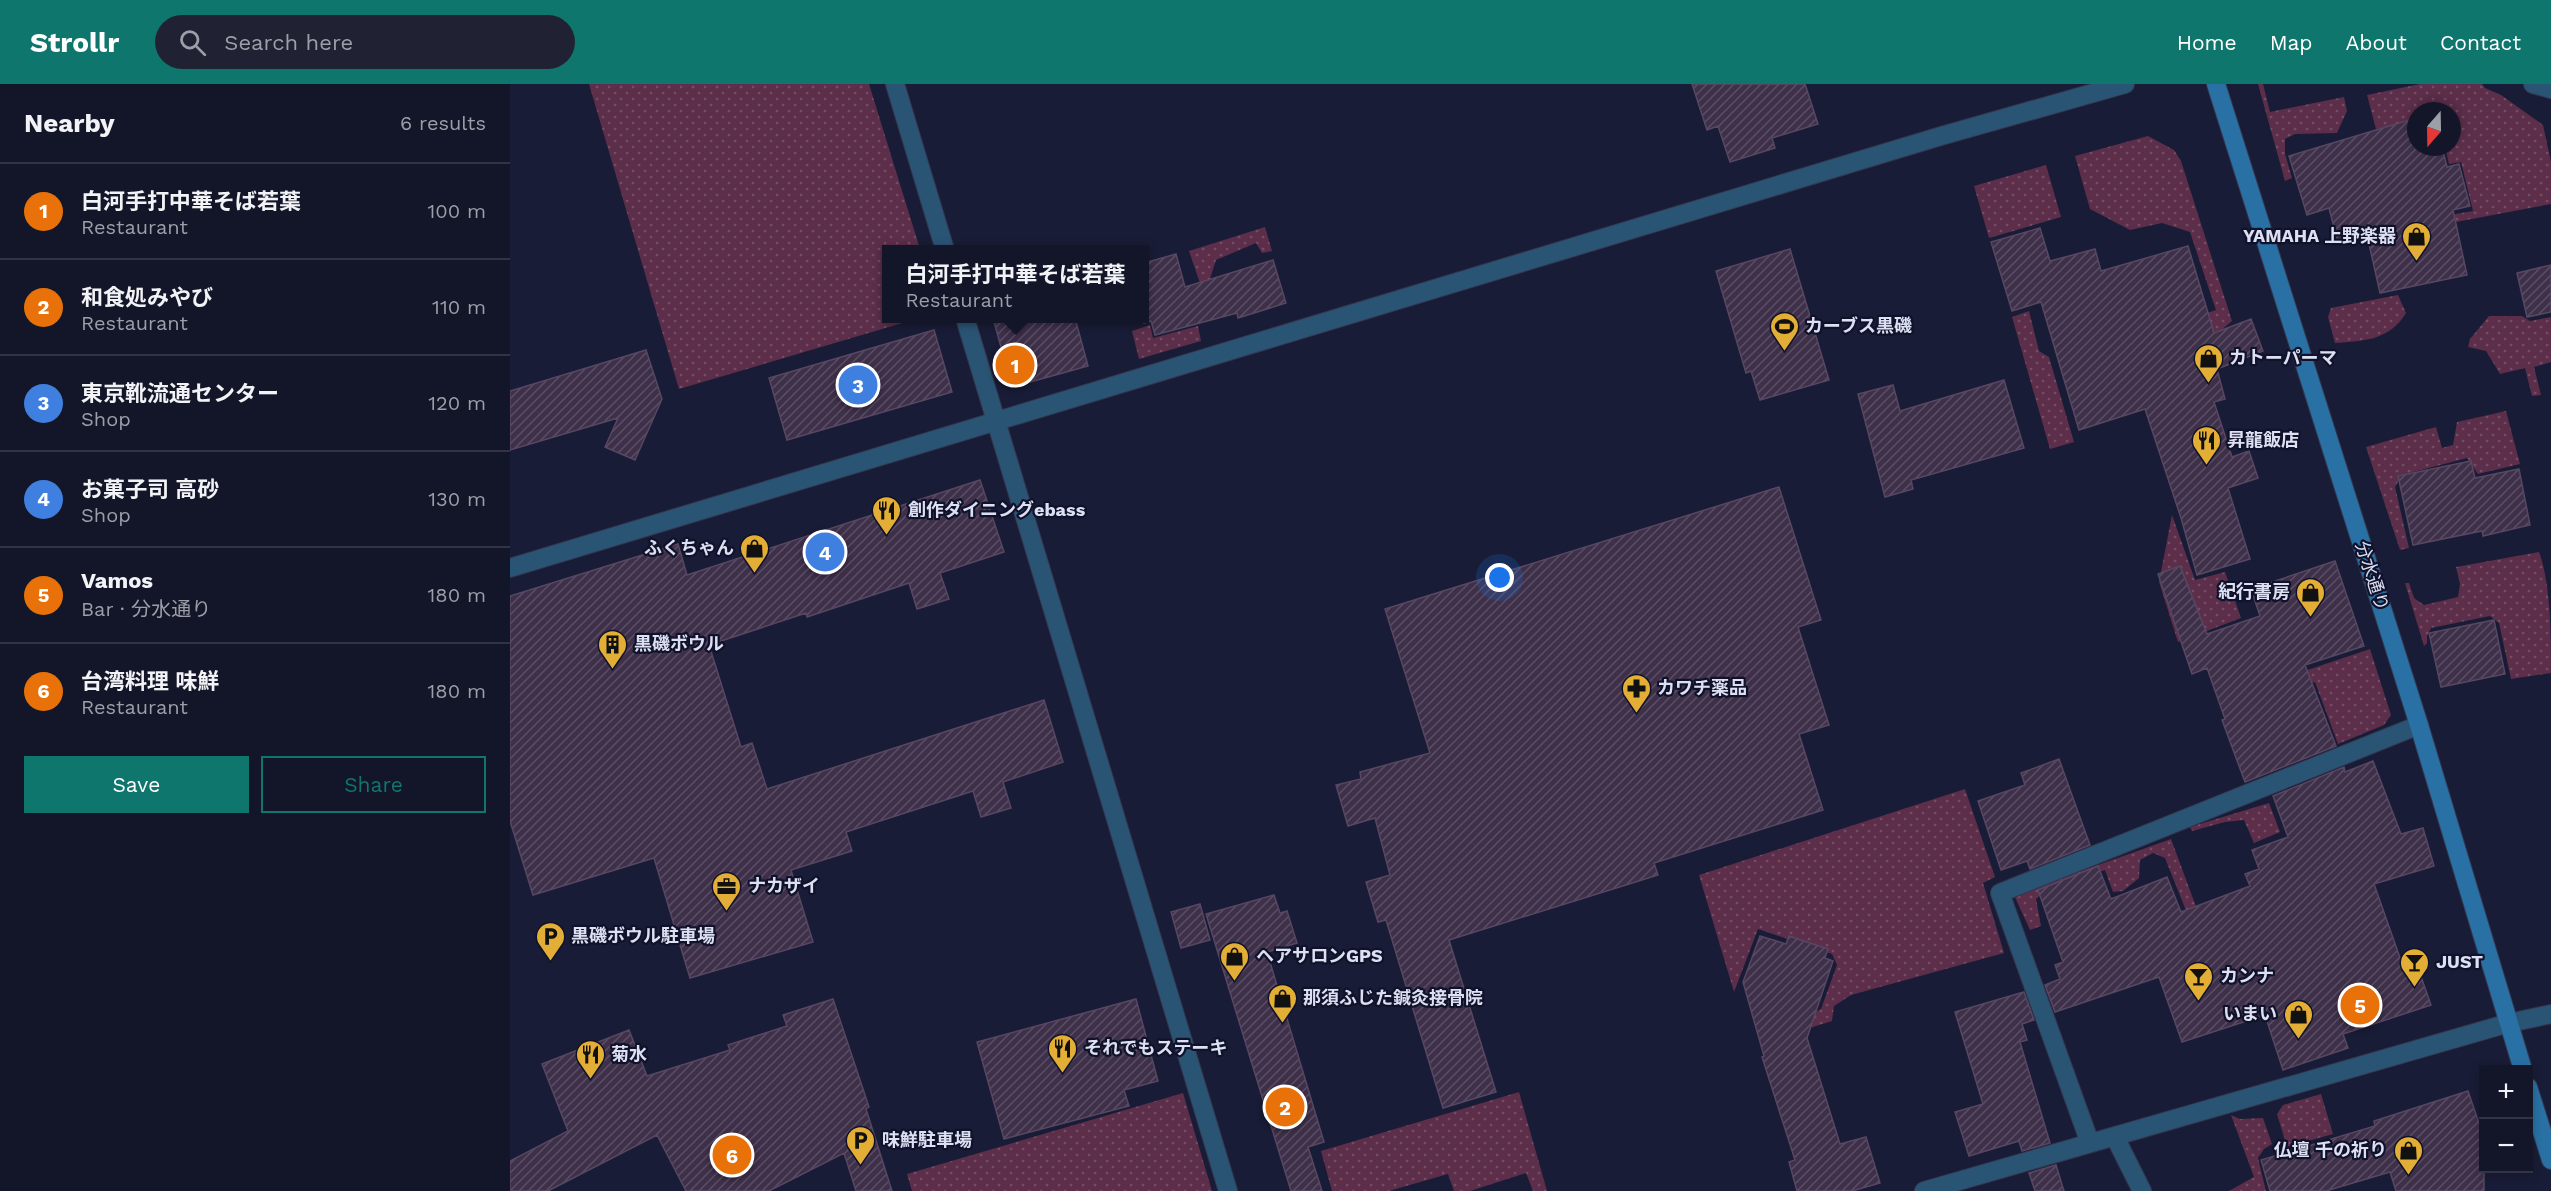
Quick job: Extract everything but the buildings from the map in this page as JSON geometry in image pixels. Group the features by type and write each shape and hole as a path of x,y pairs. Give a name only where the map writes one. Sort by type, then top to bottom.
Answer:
{"street":[{"path":"895,84 944,245"},
{"path":"510,568 1941,136 2125,84"},
{"name":"分水通り","path":"2216,84 2419,725 2522,1065"},
{"path":"2533,84 2551,89"},
{"path":"966,323 1228,1191"},
{"path":"2090,1143 2000,893 2419,725"},
{"path":"1924,1191 2509,1023 2551,1014"},
{"path":"2533,1100 2551,1160"},
{"path":"2115,1137 2142,1191"}],"shaded area":[{"path":"589,84 869,84 919,245 882,245 882,323 902,323 679,389"},
{"path":"2258,84 2263,84 2270,112 2344,97 2347,111 2337,133 2295,134 2285,139 2285,154 2292,178 2285,181"},
{"path":"2420,84 2482,84 2485,88 2501,95 2543,125 2551,162 2551,204 2424,228 2421,220 2473,211 2461,162 2449,164 2447,156 2461,156 2461,102 2407,102 2407,122 2376,129 2367,95"},
{"path":"2148,136 2174,150 2181,161 2232,321 2219,332 2225,353 2095,350 2216,310 2190,232 2162,223 2130,230 2090,209 2075,156"},
{"path":"2046,165 2061,217 1989,238 1974,186"},
{"path":"1265,227 1272,251 1262,253 1256,243 1216,260 1208,285 1201,286 1189,251"},
{"path":"2398,295 2406,313 2392,329 2366,340 2335,343 2328,317 2331,308"},
{"path":"2029,311 2039,351 2049,357 2074,442 2050,449 2012,317"},
{"path":"2489,316 2522,316 2530,321 2551,317 2551,362 2534,367 2541,395 2532,396 2525,368 2500,374 2486,351 2468,347 2470,339"},
{"path":"1150,325 1153,338 1198,326 1201,341 1139,359 1132,331"},
{"path":"2506,411 2520,464 2478,474 2467,458 2402,475 2395,487 2409,548 2400,550 2366,447 2436,427 2442,448 2453,445 2457,422"},
{"path":"2172,515 2195,580 2225,572 2241,618 2178,642 2159,582"},
{"path":"2539,552 2548,595 2551,673 2511,679 2499,623 2490,616 2431,628 2424,646 2405,583 2409,583 2414,598 2424,605 2458,597 2460,584 2456,567"},
{"path":"2370,649 2391,715 2384,725 2338,744 2315,682 2250,705 2245,691"},
{"path":"1965,789 1995,877 1983,883 2004,953 1851,995 1834,1006 1832,1021 1797,1032 1810,1015 1821,1009 1837,965 1832,954 1758,929 1734,992 1699,875"},
{"path":"2269,803 2280,832 2254,843 2244,820 2225,822 2192,831 2190,827"},
{"path":"2171,839 2198,912 2199,943 2165,858 2153,853 2140,860 2139,878 2123,891 2113,892 2105,870 2043,893 2036,899 2041,926 2030,930 2014,895"},
{"path":"1519,1092 1547,1191 1533,1191 1526,1173 1470,1191 1454,1191 1448,1174 1389,1191 1332,1191 1321,1151"},
{"path":"1183,1093 1212,1191 912,1191 907,1174"},
{"path":"2321,1094 2333,1134 2287,1147 2277,1114 2283,1105"},
{"path":"2231,1115 2240,1119 2263,1118 2272,1144 2264,1149 2258,1158 2266,1191 2229,1191 2254,1177"}],"place":[{"name":"YAMAHA 上野楽器","path":"2417,262"},
{"name":"カーブス黒磯","path":"1784,352"},
{"name":"白河手打中華そば若葉","path":"1015,365"},
{"name":"カトーパーマ","path":"2208,384"},
{"name":"東京靴流通センター","path":"858,385"},
{"name":"昇龍飯店","path":"2206,466"},
{"name":"創作ダイニングebass","path":"887,536"},
{"name":"お菓子司 高砂","path":"825,552"},
{"name":"ふくちゃん","path":"755,574"},
{"name":"紀行書房","path":"2311,618"},
{"name":"黒磯ボウル","path":"613,670"},
{"name":"カワチ薬品","path":"1636,714"},
{"name":"ナカザイ","path":"727,912"},
{"name":"黒磯ボウル駐車場","path":"550,962"},
{"name":"ヘアサロンGPS","path":"1235,982"},
{"name":"JUST","path":"2415,988"},
{"name":"カンナ","path":"2199,1002"},
{"name":"Vamos","path":"2360,1005"},
{"name":"那須ふじた鍼灸接骨院","path":"1282,1024"},
{"name":"いまい","path":"2298,1040"},
{"name":"それでもステーキ","path":"1063,1074"},
{"name":"菊水","path":"590,1080"},
{"name":"和食処みやび","path":"1285,1107"},
{"name":"台湾料理 味鮮","path":"732,1155"},
{"name":"味鮮駐車場","path":"861,1166"},
{"name":"仏壇 千の祈り","path":"2408,1176"}]}
